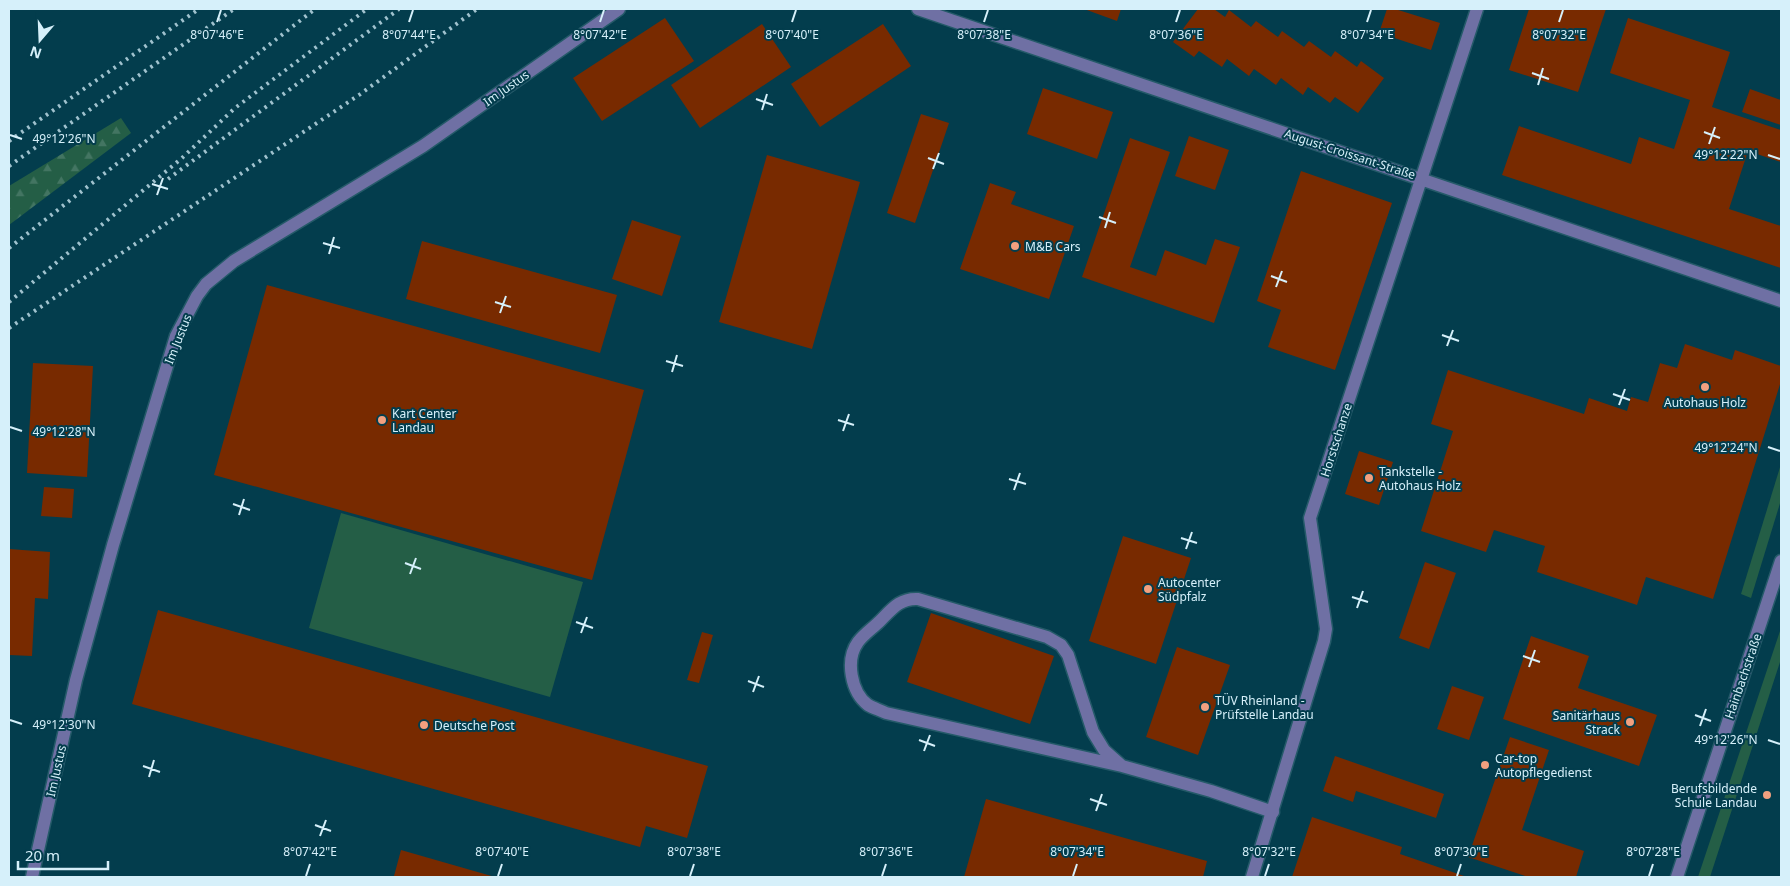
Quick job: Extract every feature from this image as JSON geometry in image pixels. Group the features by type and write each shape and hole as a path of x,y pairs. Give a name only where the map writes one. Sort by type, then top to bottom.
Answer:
{"street":[{"name":"Im Justus","path":"32,877 76,680 113,545 176,336 197,296 206,284 234,261 423,146 619,9"},
{"name":"August-Croissant-Straße","path":"918,9 1421,177 1781,301"},
{"name":"Horstschanze","path":"1252,877 1273,812 1326,629 1310,518 1477,9"},
{"name":"Hainbachstraße","path":"1677,877 1781,560"},
{"path":"1122,766 1104,750 1093,732 1068,655 1061,645 1047,637 918,599 908,599 896,605 858,642 854,651 851,671 853,683 859,696 869,705 886,713 1122,766 1211,791 1273,812"}],"green space":[{"path":"121,118 131,133 9,225 9,186"},
{"path":"1781,464 1781,500 1751,598 1741,594"},
{"path":"341,513 583,582 550,697 309,628"},
{"path":"1781,628 1781,659 1710,877 1698,877"}],"building":[{"path":"1084,9 1121,9 1117,21"},
{"path":"1198,9 1214,9 1225,17 1229,10 1251,27 1256,21 1278,37 1282,31 1304,47 1309,41 1331,57 1335,51 1357,67 1361,61 1384,78 1358,113 1335,97 1330,103 1308,87 1303,95 1281,78 1276,85 1254,69 1249,76 1227,59 1222,67 1199,51 1194,57 1173,42"},
{"path":"1387,9 1395,9 1440,23 1431,50 1379,33"},
{"path":"1529,9 1606,9 1578,92 1509,70"},
{"path":"665,18 694,61 602,121 573,78"},
{"path":"1628,18 1730,52 1712,107 1781,130 1781,162 1748,151 1729,209 1781,226 1781,268 1502,175 1519,126 1631,164 1639,137 1674,149 1690,100 1610,73"},
{"path":"762,24 791,67 700,128 671,85"},
{"path":"883,24 911,66 820,127 791,84"},
{"path":"1043,88 1113,112 1097,159 1027,134"},
{"path":"1750,89 1781,100 1781,125 1742,112"},
{"path":"921,114 949,123 915,223 887,213"},
{"path":"1189,136 1229,150 1215,190 1175,176"},
{"path":"1130,138 1170,152 1130,267 1156,276 1165,250 1206,265 1215,239 1240,247 1214,323 1082,277"},
{"path":"767,155 860,182 812,349 719,322"},
{"path":"1301,171 1392,203 1335,370 1268,347 1281,310 1257,301"},
{"path":"990,183 1016,192 1011,204 1074,226 1049,299 960,269"},
{"path":"632,220 681,236 662,296 612,279"},
{"path":"422,241 617,295 600,353 406,299"},
{"path":"267,285 644,390 592,580 214,475"},
{"path":"1685,344 1732,360 1735,350 1781,366 1781,381 1713,599 1646,577 1637,605 1537,572 1545,546 1494,530 1486,552 1421,531 1453,431 1431,424 1448,370 1584,414 1589,398 1627,411 1631,397 1648,402 1660,363 1677,368"},
{"path":"33,363 93,366 87,477 27,473"},
{"name":"Tankstelle - Autohaus Holz","path":"1359,451 1393,462 1379,505 1345,494"},
{"path":"44,487 74,489 72,518 41,516"},
{"path":"1123,536 1191,558 1156,664 1089,641"},
{"path":"9,549 50,552 48,599 35,598 32,656 9,655"},
{"path":"1425,562 1456,573 1429,649 1399,638"},
{"name":"Deutsche Post","path":"158,610 708,766 687,838 646,826 640,847 132,704"},
{"path":"931,613 1054,656 1030,724 907,682"},
{"path":"702,632 713,635 699,683 687,680"},
{"path":"1531,636 1589,656 1578,688 1657,715 1639,766 1503,719"},
{"path":"1177,647 1230,665 1198,755 1146,737"},
{"path":"1452,686 1484,697 1469,740 1437,729"},
{"path":"1510,737 1549,750 1522,830 1584,851 1576,877 1528,877 1468,857"},
{"path":"1335,756 1444,794 1436,818 1356,791 1353,802 1323,791"},
{"path":"986,799 1207,861 1203,877 964,877"},
{"path":"1312,817 1402,847 1400,854 1467,877 1292,877"},
{"path":"401,850 495,877 394,876"}],"railway":[{"path":"9,141 199,9"},
{"path":"9,166 234,9"},
{"path":"9,248 315,9"},
{"path":"9,302 182,158 235,108 367,9"},
{"path":"168,179 399,9"},
{"path":"9,328 359,95 477,9"}],"place":[{"name":"M&B Cars","path":"1015,246"},
{"name":"Autohaus Holz","path":"1705,387"},
{"name":"Kart Center Landau","path":"382,420"},
{"name":"Tankstelle - Autohaus Holz","path":"1369,478"},
{"name":"Autocenter Südpfalz","path":"1148,589"},
{"name":"TÜV Rheinland - Prüfstelle Landau","path":"1205,707"},
{"name":"Sanitärhaus Strack","path":"1630,722"},
{"name":"Deutsche Post","path":"424,725"},
{"name":"Car-top Autopflegedienst","path":"1485,765"},
{"name":"Berufsbildende Schule Landau","path":"1767,795"}]}
